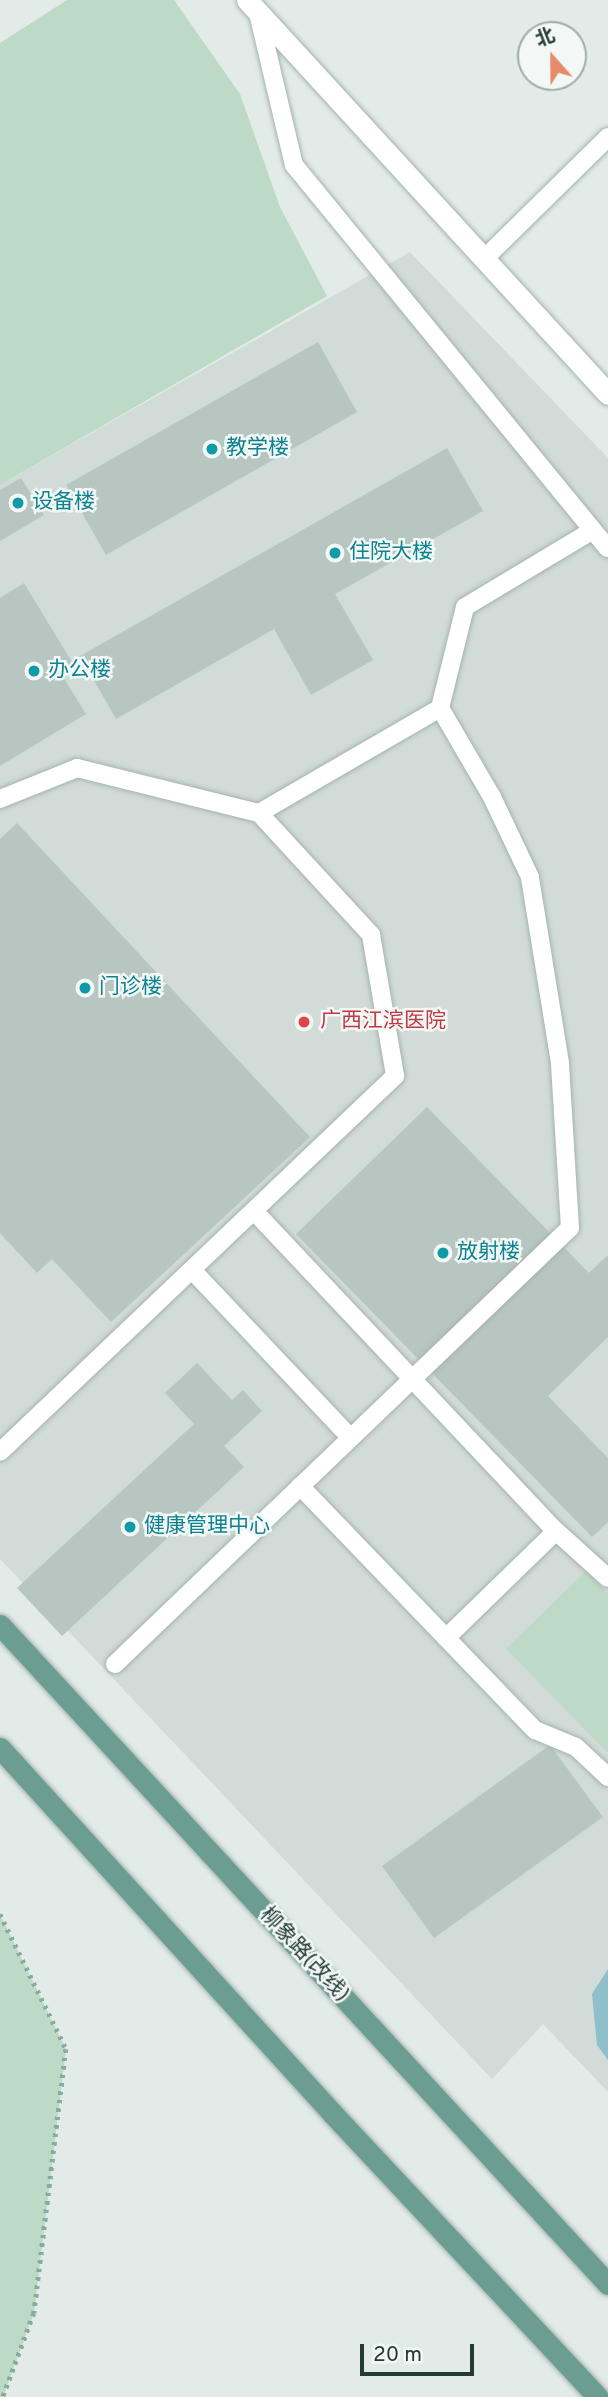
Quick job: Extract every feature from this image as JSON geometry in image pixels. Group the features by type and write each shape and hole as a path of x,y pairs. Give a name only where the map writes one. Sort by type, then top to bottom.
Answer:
{"main road":[{"name":"柳象路(改线)","path":"0,1625 608,2284"},
{"path":"0,1748 333,2114 597,2397"}],"street":[{"path":"253,7 608,394"}],"lane":[{"path":"253,7 294,165 608,548"},
{"path":"484,259 608,137"},
{"path":"115,1664 570,1228 560,1063 530,877 492,797 440,708 465,607 593,530"},
{"path":"258,813 440,708"},
{"path":"0,799 77,768 258,813 371,935 395,1076 0,1452"},
{"path":"254,1211 556,1531 608,1578"},
{"path":"192,1270 351,1438"},
{"path":"300,1486 535,1730 576,1747 608,1777"},
{"path":"446,1638 556,1531"}],"path":[{"path":"0,1914 65,2049 34,2313 3,2397"}],"shaded area":[{"name":"广西江滨医院","path":"410,252 608,458 608,2092 543,2024 492,2079 0,1559 0,485"}],"green space":[{"path":"67,0 174,0 240,94 280,207 327,296 0,485 0,43"},
{"path":"586,1571 608,1594 608,1753 506,1649"},
{"path":"0,1914 66,2049 34,2313 3,2397 0,2397"}],"water":[{"path":"608,1969 608,2060 597,2045 592,1994"}],"building":[{"name":"教学楼","path":"318,342 357,412 106,555 66,485"},
{"name":"住院大楼","path":"447,448 483,511 335,594 373,660 311,695 274,629 116,719 80,656"},
{"name":"设备楼","path":"21,478 44,515 0,541 0,490"},
{"name":"办公楼","path":"24,583 75,667 62,675 86,714 0,766 0,598"},
{"name":"门诊楼","path":"17,823 310,1137 111,1322 52,1259 37,1273 0,1233 0,839"},
{"name":"放射楼","path":"427,1107 589,1273 608,1255 608,1337 548,1396 608,1458 608,1522 592,1537 296,1234"},
{"name":"健康管理中心","path":"197,1363 232,1400 243,1390 262,1411 224,1446 244,1467 62,1636 17,1588 194,1424 165,1393"},
{"path":"550,1745 603,1817 434,1938 382,1866"}],"place":[{"name":"教学楼","path":"212,449"},
{"name":"设备楼","path":"18,503"},
{"name":"住院大楼","path":"335,553"},
{"name":"办公楼","path":"34,671"},
{"name":"门诊楼","path":"85,988"},
{"name":"广西江滨医院","path":"304,1022"},
{"name":"放射楼","path":"443,1253"},
{"name":"健康管理中心","path":"130,1527"}]}
